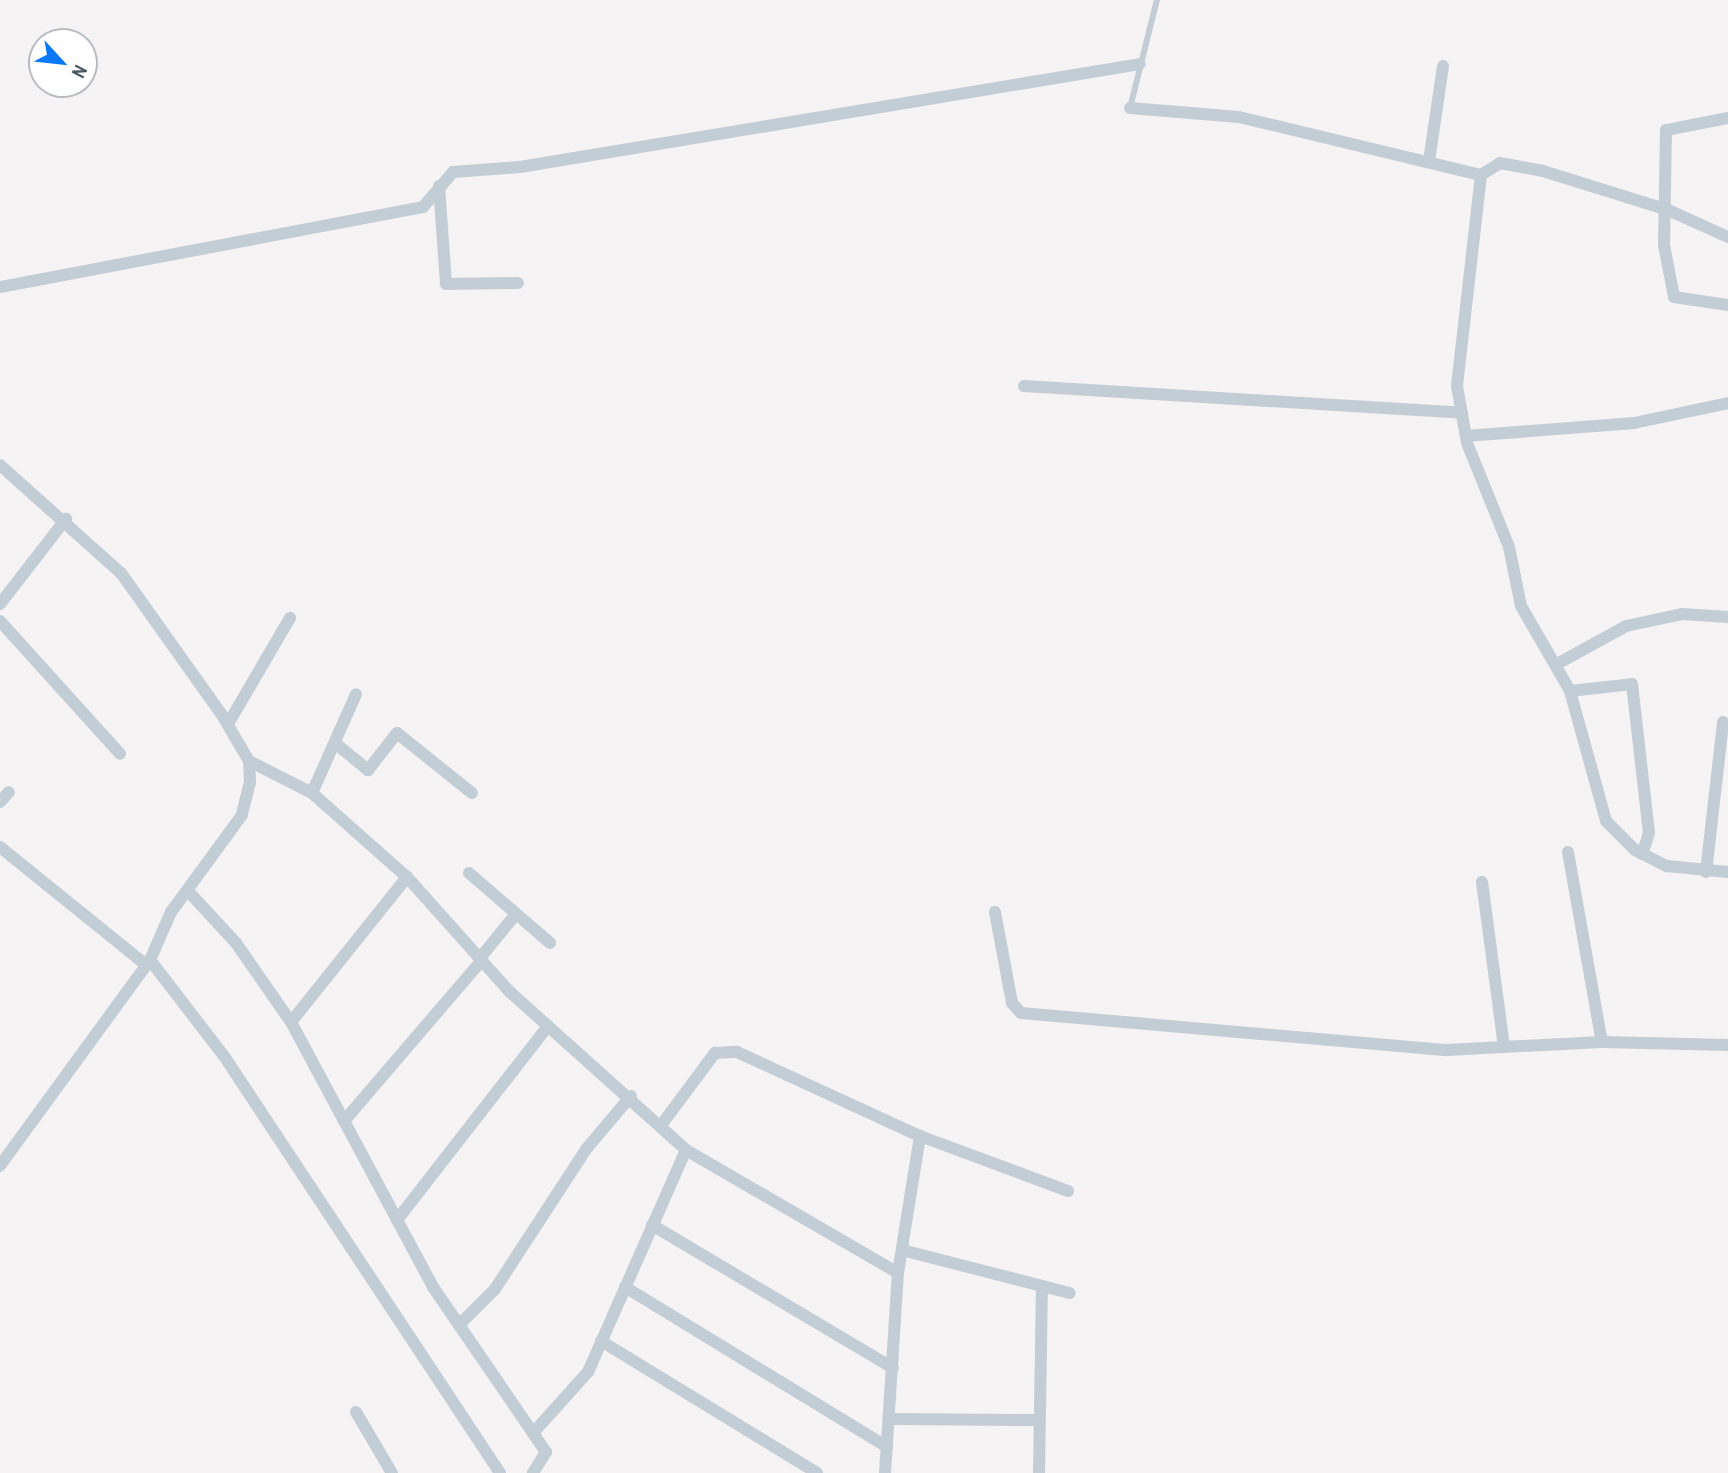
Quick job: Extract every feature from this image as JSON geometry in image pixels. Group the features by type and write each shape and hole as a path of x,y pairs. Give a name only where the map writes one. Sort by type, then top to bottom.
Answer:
{"street":[{"path":"0,286 423,208 453,172 520,167 1140,64"},
{"path":"1429,161 1443,66"},
{"path":"1130,108 1239,117 1481,175"},
{"path":"1728,118 1667,128 1668,210 1664,245 1671,293 1696,305 1728,305"},
{"path":"1728,237 1668,210 1512,163 1492,164 1481,175 1461,336 1462,413 1466,436 1509,547 1521,606 1557,664 1570,691 1606,821 1642,853 1668,866 1706,872 1728,872"},
{"path":"439,186 446,284 518,283"},
{"path":"1024,386 1462,413"},
{"path":"1466,436 1634,423 1728,402"},
{"path":"0,466 66,519 121,573 228,724 249,761 312,793 407,877 481,959 548,1026 631,1096 686,1150 898,1273"},
{"path":"0,604 66,519"},
{"path":"1557,664 1626,626 1682,614 1728,617"},
{"path":"228,724 290,618"},
{"path":"0,621 120,754"},
{"path":"1570,691 1632,684 1648,833 1642,853"},
{"path":"312,793 356,694"},
{"path":"1706,872 1724,722"},
{"path":"335,743 369,770 397,733 472,793"},
{"path":"0,1166 148,962 188,891 242,815 249,761"},
{"path":"0,802 9,792"},
{"path":"0,847 148,962 224,1055 499,1473"},
{"path":"1568,852 1602,1042"},
{"path":"469,873 550,943"},
{"path":"291,1022 407,877"},
{"path":"1482,882 1504,1046"},
{"path":"188,891 236,943 291,1022 397,1220 459,1325 546,1452 533,1473"},
{"path":"995,912 1012,1003 1021,1013 1380,1046 1504,1046 1602,1042 1728,1045"},
{"path":"344,1121 516,914"},
{"path":"397,1220 548,1026"},
{"path":"662,1124 715,1053 737,1052 920,1136 1068,1191"},
{"path":"459,1325 495,1289 587,1148 631,1096"},
{"path":"885,1473 898,1273 920,1136"},
{"path":"533,1433 588,1373 686,1150"},
{"path":"652,1225 893,1368"},
{"path":"901,1250 1070,1293"},
{"path":"1039,1473 1042,1286"},
{"path":"625,1287 887,1447"},
{"path":"601,1341 817,1473"},
{"path":"356,1412 392,1473"},
{"path":"890,1419 1039,1420"}],"lane":[{"path":"1130,108 1157,0"}]}
